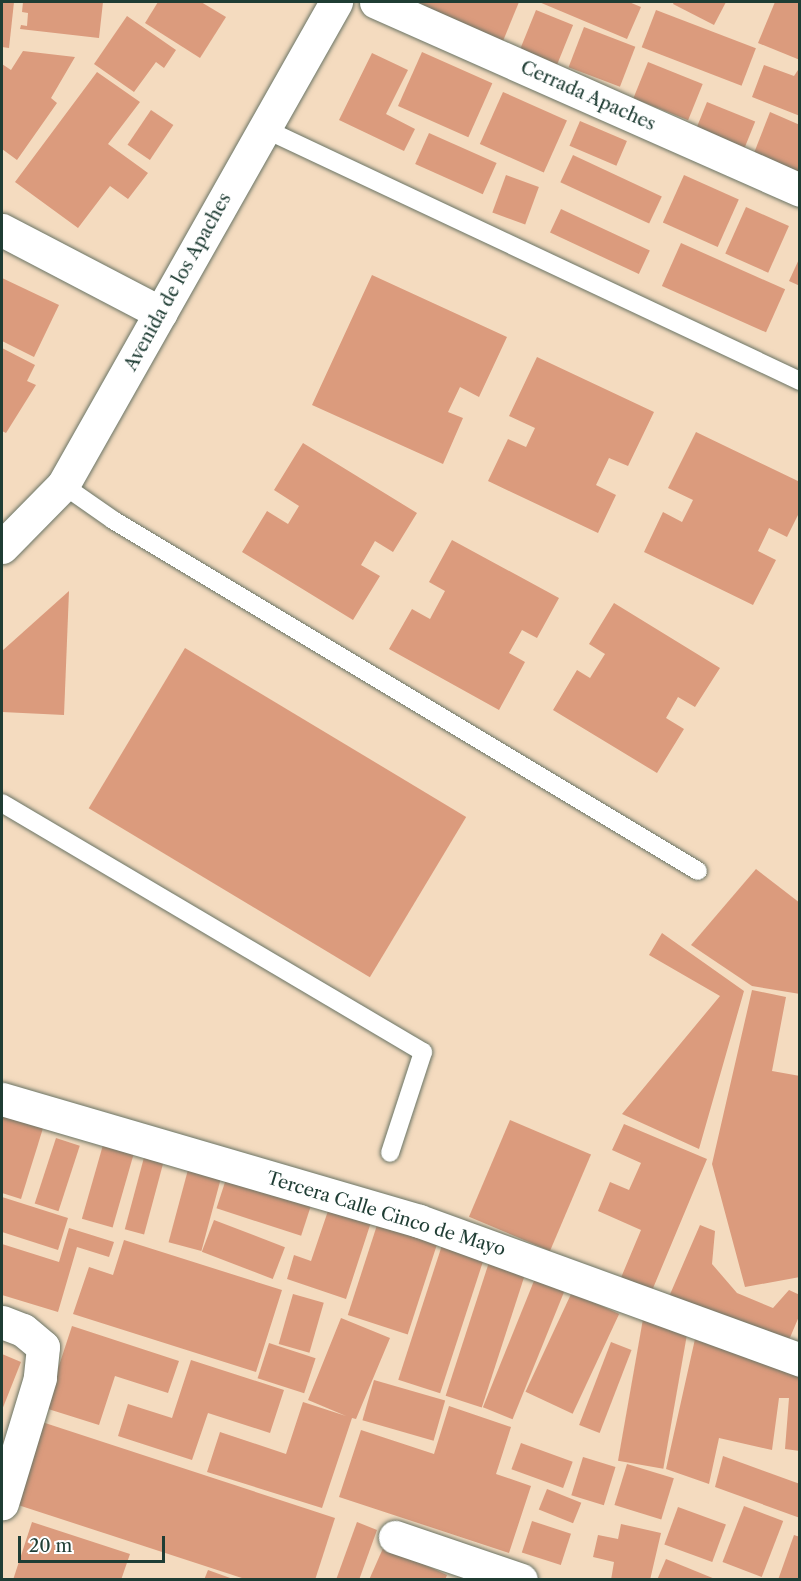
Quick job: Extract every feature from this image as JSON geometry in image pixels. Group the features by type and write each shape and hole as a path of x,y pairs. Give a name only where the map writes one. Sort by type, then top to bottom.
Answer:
{"street":[{"name":"Avenida de los Apaches","path":"2,548 63,485 336,2"},
{"name":"Cerrada Apaches","path":"376,2 800,190"},
{"path":"2,230 161,313"},
{"name":"Tercera Calle Cinco de Mayo","path":"2,1098 419,1221 800,1360"},
{"path":"2,1322 23,1330 43,1347 40,1378 2,1503"},
{"path":"395,1537 521,1580"}],"lane":[{"path":"265,129 800,381"},
{"path":"63,485 134,532 698,871"},
{"path":"2,803 423,1052 390,1154"}],"building":[{"path":"2,2 14,2 9,48 2,47"},
{"path":"23,2 103,2 99,38 20,29 21,25 27,26 28,13 22,12"},
{"path":"158,2 201,2 226,17 200,58 145,23"},
{"path":"404,2 519,2 503,41"},
{"path":"539,2 629,2 641,7 627,39"},
{"path":"674,2 726,2 714,25 673,4"},
{"path":"775,2 800,2 800,60 758,43"},
{"path":"536,10 573,25 557,66 520,51"},
{"path":"656,10 756,48 742,86 642,47"},
{"path":"127,16 176,50 164,68 156,62 134,92 94,64"},
{"path":"584,27 635,47 620,87 569,67"},
{"path":"23,51 75,57 51,98 57,103 17,160 2,149 2,64 11,70"},
{"path":"422,52 492,83 468,137 398,106"},
{"path":"372,53 408,70 386,114 415,129 404,151 339,120"},
{"path":"648,62 703,84 688,120 633,98"},
{"path":"764,65 794,76 800,67 800,116 752,97"},
{"path":"97,72 140,102 108,144 148,173 128,199 110,186 78,228 15,182"},
{"path":"503,92 567,120 544,173 480,144"},
{"path":"707,102 755,121 745,147 697,128"},
{"path":"151,110 173,125 150,160 128,145"},
{"path":"770,112 800,125 800,172 754,153"},
{"path":"580,121 627,141 616,166 569,146"},
{"path":"429,133 497,163 483,194 415,164"},
{"path":"573,155 662,196 649,224 560,182"},
{"path":"506,175 539,187 525,225 492,213"},
{"path":"684,175 739,199 718,247 663,223"},
{"path":"746,207 789,226 768,273 725,254"},
{"path":"561,209 650,250 639,274 550,233"},
{"path":"681,243 785,289 766,332 662,286"},
{"path":"800,257 800,286 789,281"},
{"path":"372,275 507,337 479,397 460,387 448,412 463,418 443,464 312,405"},
{"path":"2,278 59,305 34,357 2,341"},
{"path":"2,348 35,365 27,381 36,385 6,433 2,431"},
{"path":"537,357 654,412 628,466 609,458 596,485 616,495 598,533 488,481 508,439 526,447 535,428 509,416"},
{"path":"696,432 800,482 800,511 787,537 769,528 758,551 776,560 753,605 644,552 663,512 682,522 693,500 668,488"},
{"path":"303,443 417,513 393,552 375,541 361,565 380,576 353,620 242,552 267,511 288,524 299,506 274,490"},
{"path":"452,540 559,598 537,638 522,630 509,653 525,662 499,710 389,649 412,609 430,619 445,591 429,582"},
{"path":"69,591 64,715 2,712 2,651"},
{"path":"614,603 720,668 695,707 678,697 666,718 684,729 657,773 553,710 577,670 590,678 605,654 589,644"},
{"path":"185,648 466,817 370,977 89,808"},
{"path":"756,869 800,903 800,994 752,986 691,945"},
{"path":"662,933 744,991 699,1149 622,1114 720,996 649,955"},
{"path":"752,990 786,997 772,1071 800,1076 800,1277 745,1287 712,1164"},
{"path":"2,1112 44,1125 21,1199 2,1193"},
{"path":"510,1120 591,1154 550,1251 469,1217"},
{"path":"624,1124 707,1159 651,1293 620,1280 641,1230 598,1211 610,1182 629,1190 641,1163 612,1150"},
{"path":"56,1138 80,1146 58,1211 35,1204"},
{"path":"105,1138 136,1147 113,1228 82,1219"},
{"path":"146,1150 165,1155 144,1234 125,1229"},
{"path":"189,1166 222,1175 201,1251 169,1242"},
{"path":"227,1176 312,1204 301,1236 216,1208"},
{"path":"2,1197 68,1218 58,1250 2,1232"},
{"path":"331,1202 373,1216 346,1299 287,1279 294,1255 311,1261"},
{"path":"379,1219 439,1238 408,1335 348,1315"},
{"path":"214,1220 285,1247 273,1279 202,1252"},
{"path":"700,1225 715,1231 712,1264 737,1293 773,1308 789,1290 800,1295 800,1314 786,1347 668,1299"},
{"path":"69,1228 114,1242 109,1257 77,1247 58,1312 2,1295 2,1244 59,1262"},
{"path":"444,1239 486,1253 440,1393 398,1380"},
{"path":"124,1240 282,1290 256,1372 73,1314 89,1267 113,1275"},
{"path":"492,1253 528,1265 482,1407 446,1396"},
{"path":"538,1271 568,1283 513,1419 483,1407"},
{"path":"572,1292 619,1314 573,1414 526,1392"},
{"path":"293,1294 324,1303 309,1353 279,1344"},
{"path":"341,1318 390,1338 356,1419 352,1418 322,1508 207,1472 220,1432 286,1454 303,1402 346,1416 308,1400"},
{"path":"643,1319 688,1327 663,1469 618,1461"},
{"path":"72,1326 179,1361 168,1393 115,1376 99,1425 45,1408"},
{"path":"697,1330 800,1373 800,1451 785,1449 789,1398 779,1398 772,1450 719,1438 709,1484 666,1469"},
{"path":"611,1342 632,1350 600,1433 579,1425"},
{"path":"269,1343 316,1358 304,1393 258,1378"},
{"path":"2,1354 21,1362 2,1410"},
{"path":"191,1360 284,1390 270,1433 208,1413 192,1460 118,1436 128,1404 172,1418"},
{"path":"374,1380 445,1400 434,1441 362,1420"},
{"path":"449,1406 511,1427 496,1474 531,1486 509,1553 339,1497 361,1430 434,1454"},
{"path":"42,1422 335,1518 315,1580 248,1580 15,1504"},
{"path":"521,1443 573,1462 563,1488 511,1469"},
{"path":"723,1456 800,1484 800,1518 715,1487"},
{"path":"583,1457 616,1467 604,1505 571,1495"},
{"path":"627,1464 674,1478 661,1519 614,1505"},
{"path":"547,1489 581,1503 573,1523 539,1509"},
{"path":"744,1506 783,1521 762,1577 722,1562"},
{"path":"678,1507 726,1524 712,1562 664,1545"},
{"path":"532,1521 571,1534 561,1565 522,1552"},
{"path":"32,1522 130,1554 121,1580 13,1580"},
{"path":"357,1522 377,1530 359,1580 336,1580"},
{"path":"621,1524 661,1533 650,1580 611,1580 614,1562 593,1557 598,1535 618,1539"},
{"path":"794,1535 800,1537 800,1580 778,1580"},
{"path":"384,1546 447,1575 445,1580 369,1580"},
{"path":"666,1559 715,1579 715,1580 657,1580"},
{"path":"208,1570 233,1579 233,1580 204,1580"}]}
